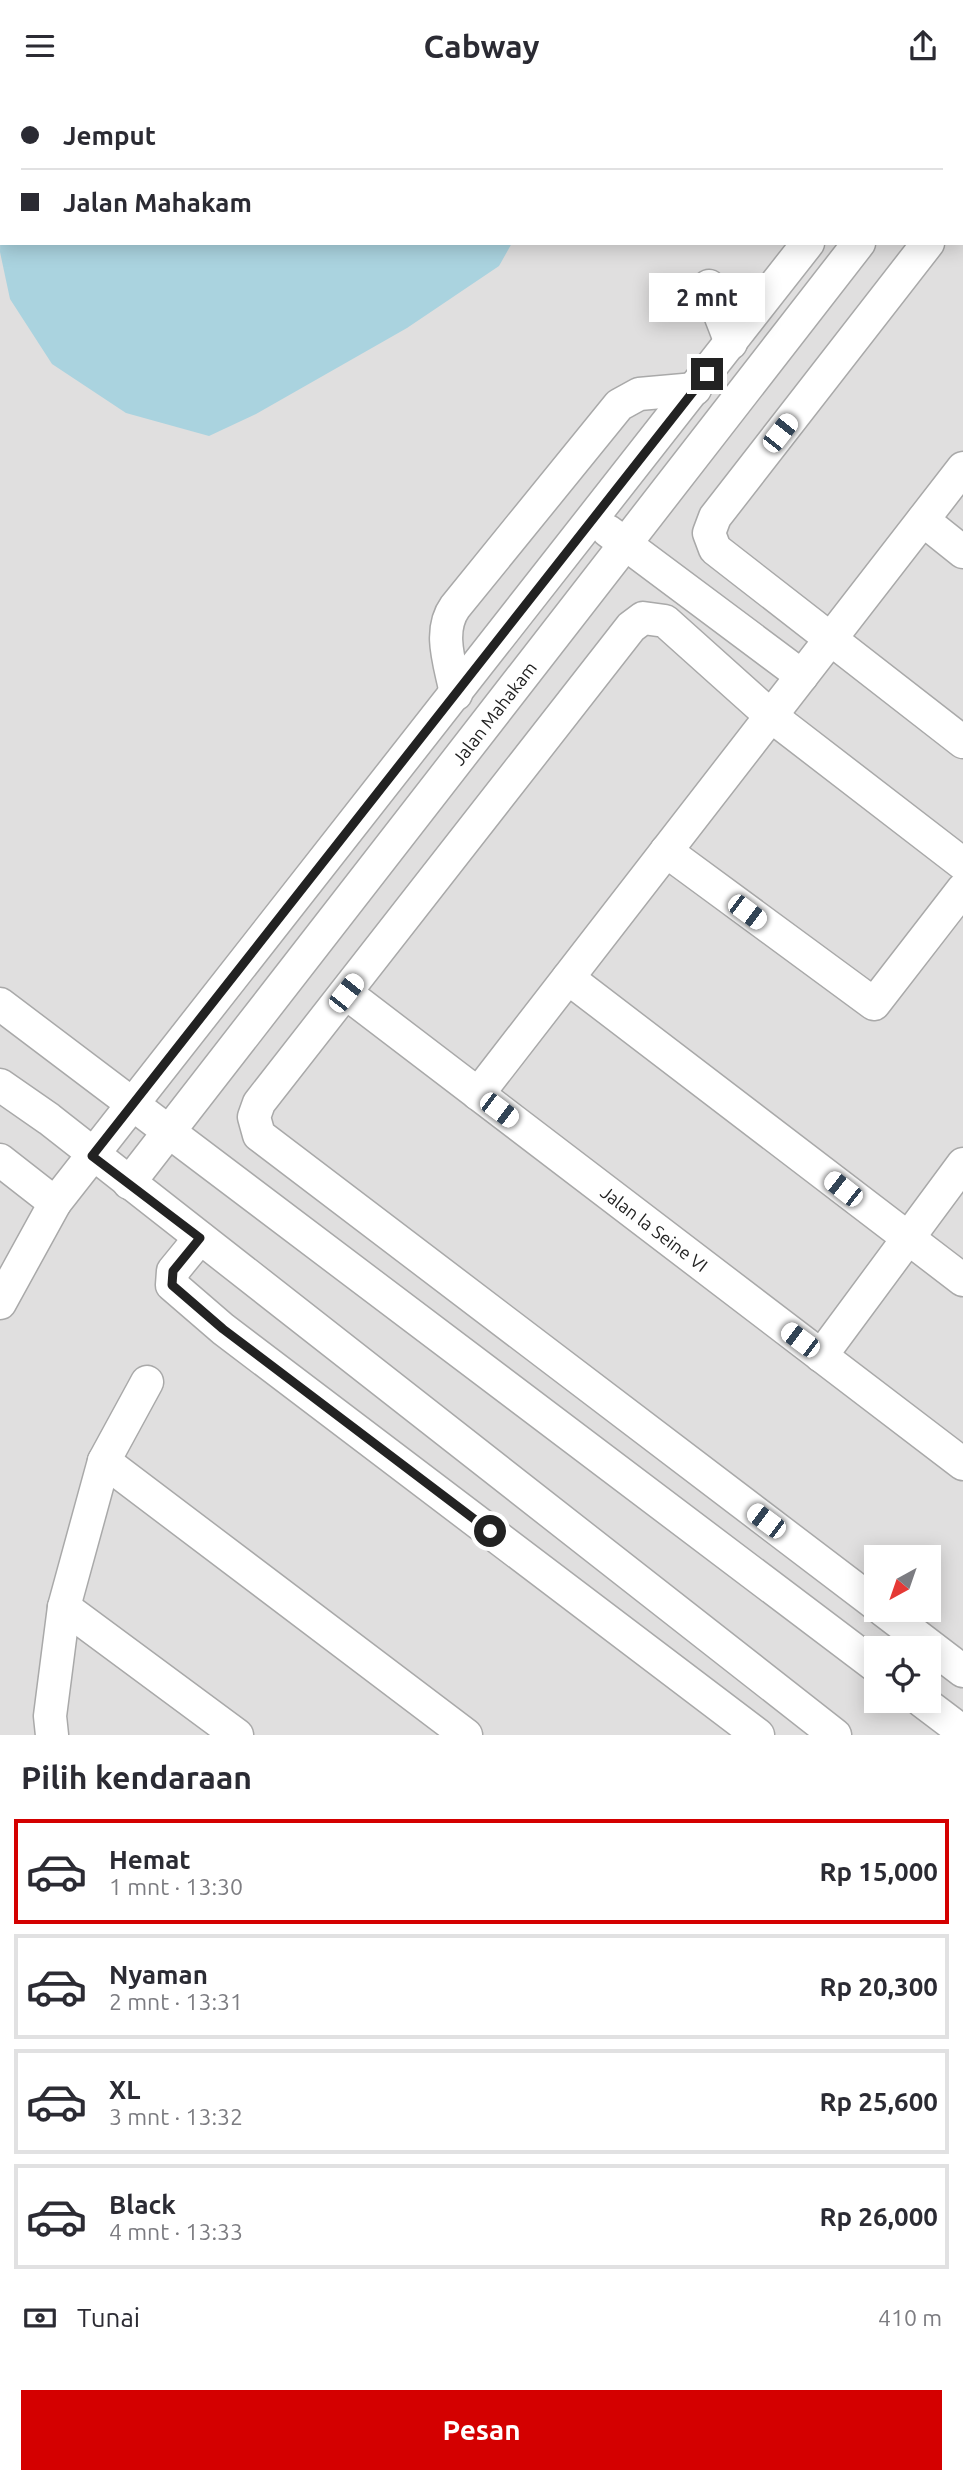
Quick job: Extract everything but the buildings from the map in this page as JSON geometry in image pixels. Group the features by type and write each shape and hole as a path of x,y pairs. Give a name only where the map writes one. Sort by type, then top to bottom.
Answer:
{"street":[{"path":"0,1303 55,1203 806,245"},
{"name":"Jalan Mahakam","path":"129,1183 857,245"},
{"path":"926,245 711,526 710,542 715,549 830,640 963,741"},
{"path":"709,286 732,343"},
{"path":"456,694 446,637 446,622 455,607 619,405 639,394 695,389"},
{"path":"478,1094 963,468"},
{"path":"593,520 802,676"},
{"path":"923,520 963,552"},
{"path":"864,1595 259,1135 254,1117 259,1104 637,621 652,618 665,621 771,716 963,864"},
{"path":"667,851 874,1004 963,889"},
{"path":"568,978 963,1280"},
{"name":"Jalan la Seine VI","path":"346,993 963,1464"},
{"path":"0,1004 864,1657"},
{"path":"0,1085 200,1238 835,1735"},
{"path":"0,1160 55,1203"},
{"path":"821,1356 963,1164"},
{"path":"200,1238 173,1271 172,1285 223,1329 758,1735"},
{"path":"52,1735 50,1716 64,1607 104,1461 147,1382"},
{"path":"104,1461 466,1735"},
{"path":"64,1607 237,1735"},
{"path":"645,1648 677,1612"},
{"path":"899,1622 963,1671"},
{"path":"938,1713 963,1732"}],"shaded area":[{"path":"0,245 963,245 963,1735 0,1735"}],"water":[{"path":"0,245 511,245 499,266 407,328 256,414 209,436 126,413 52,364 10,299"}],"route":[{"path":"490,1531 223,1329 172,1285 173,1271 200,1238 92,1156 707,374"}]}
